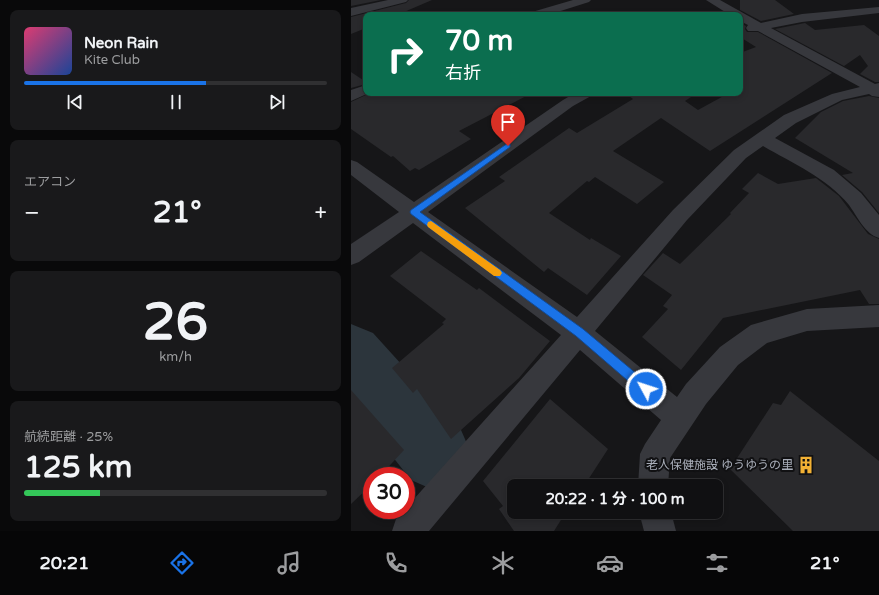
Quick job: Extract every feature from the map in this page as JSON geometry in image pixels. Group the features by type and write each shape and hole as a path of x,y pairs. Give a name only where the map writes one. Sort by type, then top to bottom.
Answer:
{"street":[{"path":"351,13 403,0"},
{"path":"546,12 585,0"},
{"path":"712,0 732,12"},
{"path":"743,29 802,18 879,10"},
{"path":"351,13 363,20"},
{"path":"743,18 877,90"},
{"path":"351,96 363,90"},
{"path":"407,531 680,215 740,154 790,119 837,98 877,90"},
{"path":"351,256 568,103 581,96"},
{"path":"762,138 828,175 854,198 879,230"},
{"path":"351,166 579,333 679,417"},
{"path":"653,479 655,454 696,394 729,356 760,334 807,320 879,316"},
{"path":"657,519 660,531"}],"building":[{"path":"351,0 381,0 351,6"},
{"path":"409,0 432,0 404,12 371,12 406,3"},
{"path":"740,0 775,0 794,14 761,21 740,10"},
{"path":"363,14 363,29 351,34 351,17"},
{"path":"805,23 815,30 864,25 879,36 879,82 875,82 860,74 868,66 860,55 844,66 775,29"},
{"path":"743,24 746,26 745,29 747,32 758,32 832,73 710,151 661,118 613,151 664,182 637,204 595,177 589,182 587,181 549,213 590,240 591,238 621,256 587,295 548,268 544,272 465,208 505,181 499,177 569,128 577,133 633,99 629,96 692,96 685,101 698,110 724,96 743,96 743,52 756,47 743,39"},
{"path":"351,72 363,80 363,85 351,88"},
{"path":"364,96 526,96 459,131 471,139 419,170 415,168 410,171 393,156 391,157 351,129 351,102"},
{"path":"869,96 879,98 879,213 862,192 842,175 853,173 795,138 821,112 843,101"},
{"path":"758,173 778,184 816,178 839,196 868,234 879,239 879,304 869,304 860,290 723,318 681,370 642,337 668,309 663,306 672,295 643,275 663,253 680,264 731,214 730,213 749,193 742,189"},
{"path":"421,251 477,290 479,288 550,341 519,378 451,439 417,389 413,393 392,368 444,324 442,323 446,319 390,276"},
{"path":"351,390 404,450 388,467 363,467 363,493 351,504"},
{"name":"老人保健施設 ゆうゆうの里","path":"790,391 879,461 879,531 793,531 730,469 773,403 781,405"},
{"path":"550,399 608,449 589,479 507,479 507,519 562,519 554,531 514,531 499,509 503,506 483,481"}],"waterway":[{"path":"351,355 436,455"}],"slow traffic":[{"path":"431,225 497,273"}],"place":[{"name":"老人保健施設 ゆうゆうの里","path":"806,465"}],"route":[{"path":"508,146 414,212 579,333 646,389"}]}
